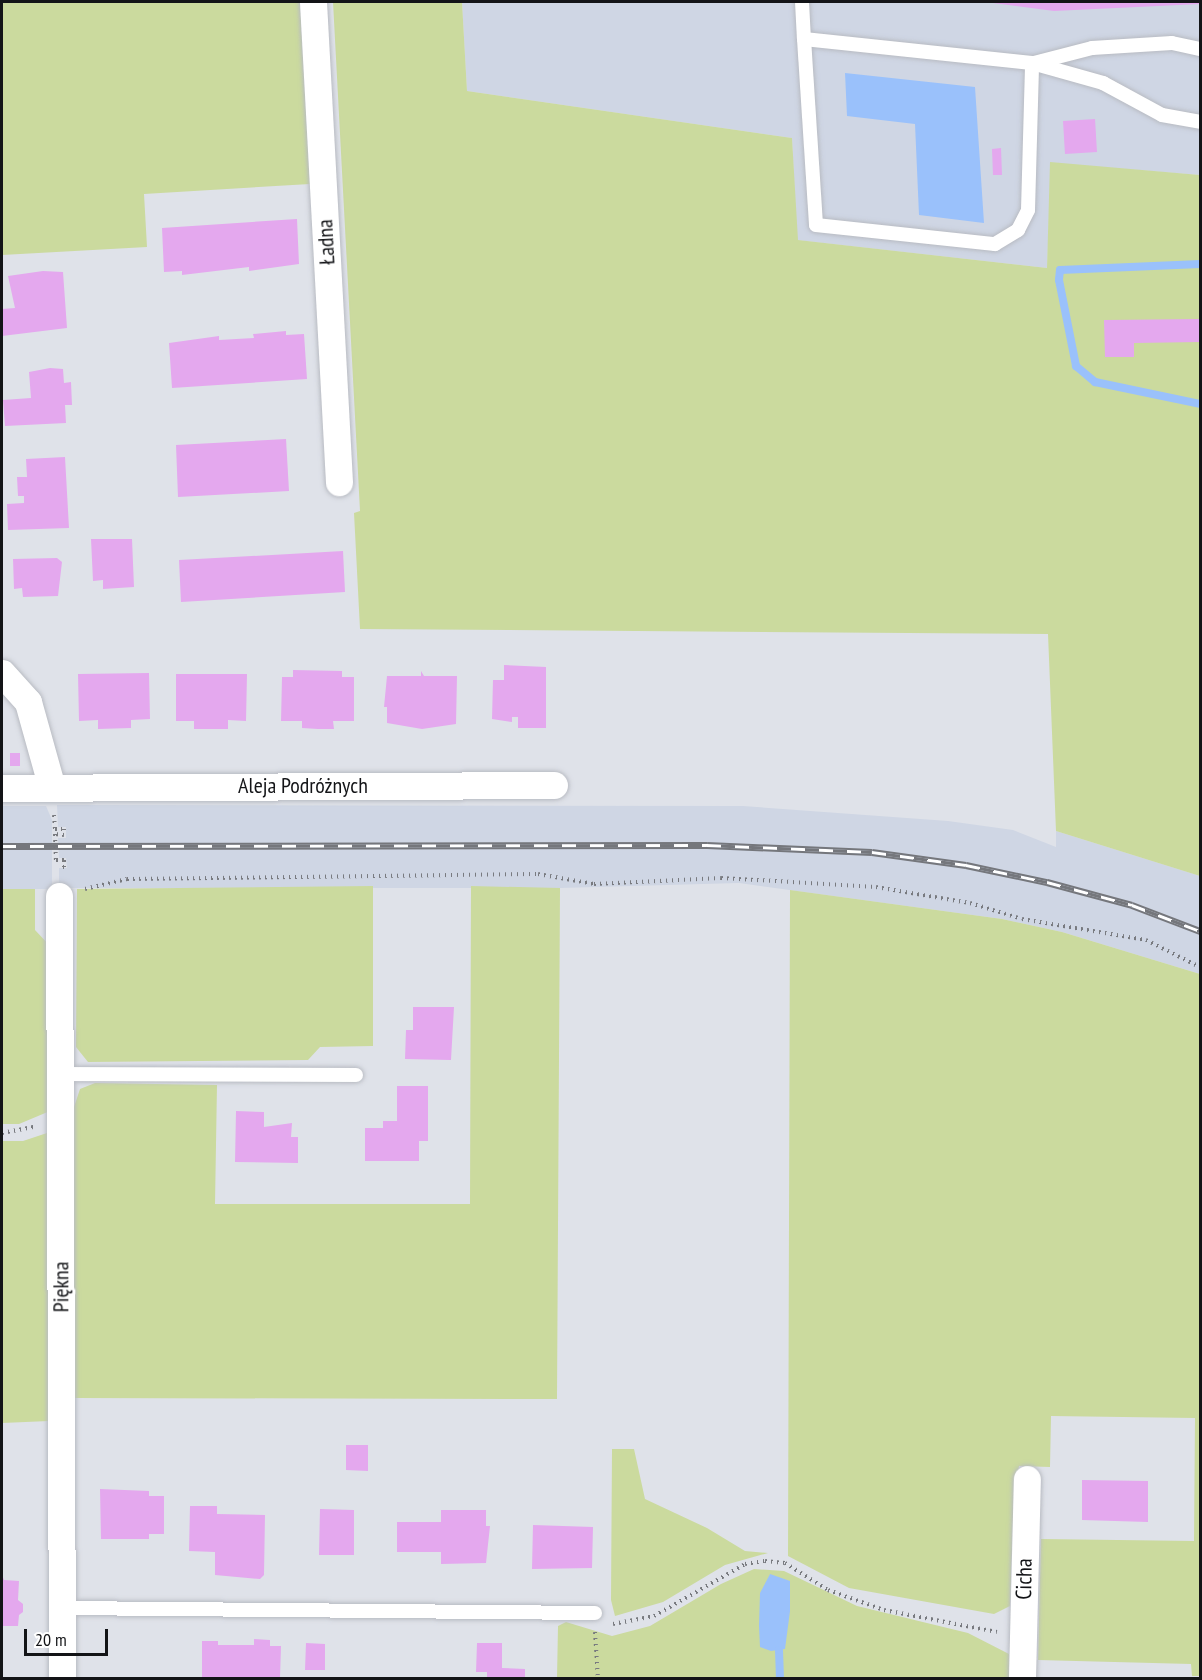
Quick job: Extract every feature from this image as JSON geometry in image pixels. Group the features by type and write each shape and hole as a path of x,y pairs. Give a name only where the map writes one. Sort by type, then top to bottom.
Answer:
{"street":[{"name":"Ładna","path":"313,2 339,482"},
{"path":"2,673 28,702 52,788"},
{"name":"Aleja Podróżnych","path":"2,788 554,785"},
{"name":"Piękna","path":"59,896 62,1678"},
{"name":"Cicha","path":"1022,1678 1027,1479"}],"lane":[{"path":"802,2 816,225 995,244 1018,230 1028,210 1032,63"},
{"path":"804,39 1032,63 1103,83 1162,115 1200,122"},
{"path":"1032,63 1092,48 1172,43 1200,50"},
{"path":"61,1074 356,1075"},
{"path":"63,1608 595,1613"}],"path":[{"path":"55,820 55,829 64,829 64,835 55,834 55,846"},
{"path":"59,896 127,879 537,874 594,884 721,878 807,882 876,887 970,903 1022,919 1146,940 1200,967"},
{"path":"595,1613 611,1624 654,1616 745,1564 765,1561 785,1563 828,1590 884,1610 1023,1637"},
{"path":"595,1613 598,1678"}],"shaded area":[{"path":"462,2 1200,2 1200,175 1051,163 1047,268 797,240 792,138 467,91"},
{"path":"57,805 743,806 948,821 1013,830 1056,847 1056,831 1200,876 1200,974 1062,932 1002,919 739,883 560,888 59,888 59,868 67,868 66,858 59,858 58,838 66,838 66,827 58,827"},
{"path":"2,806 46,806 52,820 52,889 2,889"}],"green space":[{"path":"2,2 300,2 310,184 144,194 147,247 2,255"},
{"path":"333,2 462,2 467,91 792,138 798,240 1047,268 1050,162 1200,175 1200,876 1056,831 1048,634 360,629 354,513 360,511"},
{"path":"373,886 373,1046 320,1047 308,1060 88,1062 76,1047 77,889"},
{"path":"471,886 560,888 557,1399 74,1398 74,1107 80,1089 95,1083 217,1085 215,1204 470,1204"},
{"path":"2,889 35,889 35,930 51,947 50,1111 19,1124 2,1124"},
{"path":"790,890 1002,919 1062,932 1200,974 1200,1676 1192,1676 1191,1664 1038,1660 1041,1539 1194,1541 1195,1418 1051,1416 1050,1467 1019,1466 1014,1494 1010,1606 994,1614 849,1588 788,1556"},
{"path":"50,1132 49,1421 2,1423 2,1141 23,1141"},
{"path":"612,1449 634,1449 645,1499 707,1528 745,1551 768,1553 725,1565 663,1602 615,1616 611,1600"},
{"path":"754,1569 784,1571 857,1606 968,1633 1009,1654 1009,1678 557,1678 558,1626 566,1622 612,1636 650,1626 721,1584"}],"water":[{"path":"845,73 975,87 984,223 919,215 915,124 847,116"},
{"path":"770,1574 790,1581 790,1611 785,1649 771,1651 760,1647 759,1626 760,1593"}],"building":[{"path":"985,2 1200,2 1200,4 1054,11"},
{"path":"1095,119 1097,152 1065,154 1063,121"},
{"path":"1001,148 1002,175 993,175 992,149"},
{"path":"297,219 299,264 249,271 249,267 182,275 182,271 164,272 162,228"},
{"path":"43,271 63,272 67,328 2,336 2,309 15,308 8,276"},
{"path":"1200,319 1200,342 1134,343 1134,357 1105,357 1104,320"},
{"path":"286,331 286,335 304,334 307,379 172,388 169,343 219,336 219,340 254,338 253,334"},
{"path":"50,368 63,369 64,383 71,382 72,405 65,405 66,423 5,426 3,400 31,398 29,372"},
{"path":"286,439 289,491 178,497 176,445"},
{"path":"65,457 69,528 8,530 7,504 24,503 24,496 18,496 17,477 27,477 26,459"},
{"path":"91,539 132,539 134,587 103,589 103,580 93,581"},
{"path":"343,551 345,592 181,602 179,560"},
{"path":"57,558 62,562 58,596 23,597 22,588 14,589 13,559"},
{"path":"504,665 546,667 546,728 518,728 518,717 512,717 512,722 492,719 493,680 504,680"},
{"path":"293,670 342,671 342,677 354,677 354,721 333,721 334,729 318,729 302,728 302,721 281,721 282,677 293,677"},
{"path":"421,671 424,676 457,676 456,724 422,729 387,723 387,707 384,707 387,676 421,676"},
{"path":"149,673 150,719 131,720 131,728 98,729 98,720 79,721 78,674"},
{"path":"176,674 247,674 246,721 228,720 228,729 194,729 194,721 176,721"},
{"path":"10,753 20,753 20,766 10,766"},
{"path":"413,1007 454,1007 451,1060 405,1059 406,1030 413,1030"},
{"path":"397,1086 428,1086 428,1141 419,1141 419,1161 365,1161 365,1128 383,1128 383,1121 397,1121"},
{"path":"236,1111 264,1112 264,1127 292,1123 291,1137 298,1137 298,1163 235,1162"},
{"path":"346,1445 368,1445 368,1471 346,1470"},
{"path":"1082,1480 1148,1481 1148,1522 1082,1520"},
{"path":"100,1489 149,1491 149,1496 164,1496 164,1534 149,1534 149,1539 101,1539"},
{"path":"190,1506 217,1506 217,1514 265,1515 264,1575 260,1579 215,1575 215,1552 189,1551"},
{"path":"320,1509 354,1510 354,1555 319,1555"},
{"path":"441,1510 486,1510 486,1526 490,1526 486,1563 441,1564 441,1552 397,1552 397,1522 441,1522"},
{"path":"533,1525 593,1527 592,1568 532,1569"},
{"path":"2,1575 4,1580 19,1581 18,1600 23,1604 23,1612 19,1615 18,1626 2,1626"},
{"path":"254,1639 270,1640 270,1646 281,1646 280,1678 202,1678 202,1641 218,1641 218,1645 254,1645"},
{"path":"306,1643 325,1644 325,1670 305,1670"},
{"path":"477,1643 502,1643 502,1668 525,1669 525,1678 487,1678 487,1672 476,1672"}],"waterway":[{"path":"1200,264 1060,270 1059,280 1076,366 1095,382 1200,404"},
{"path":"779,1650 780,1678"}],"railway":[{"path":"2,846 707,845 872,852 966,865 1047,882 1132,905 1200,931"}]}
